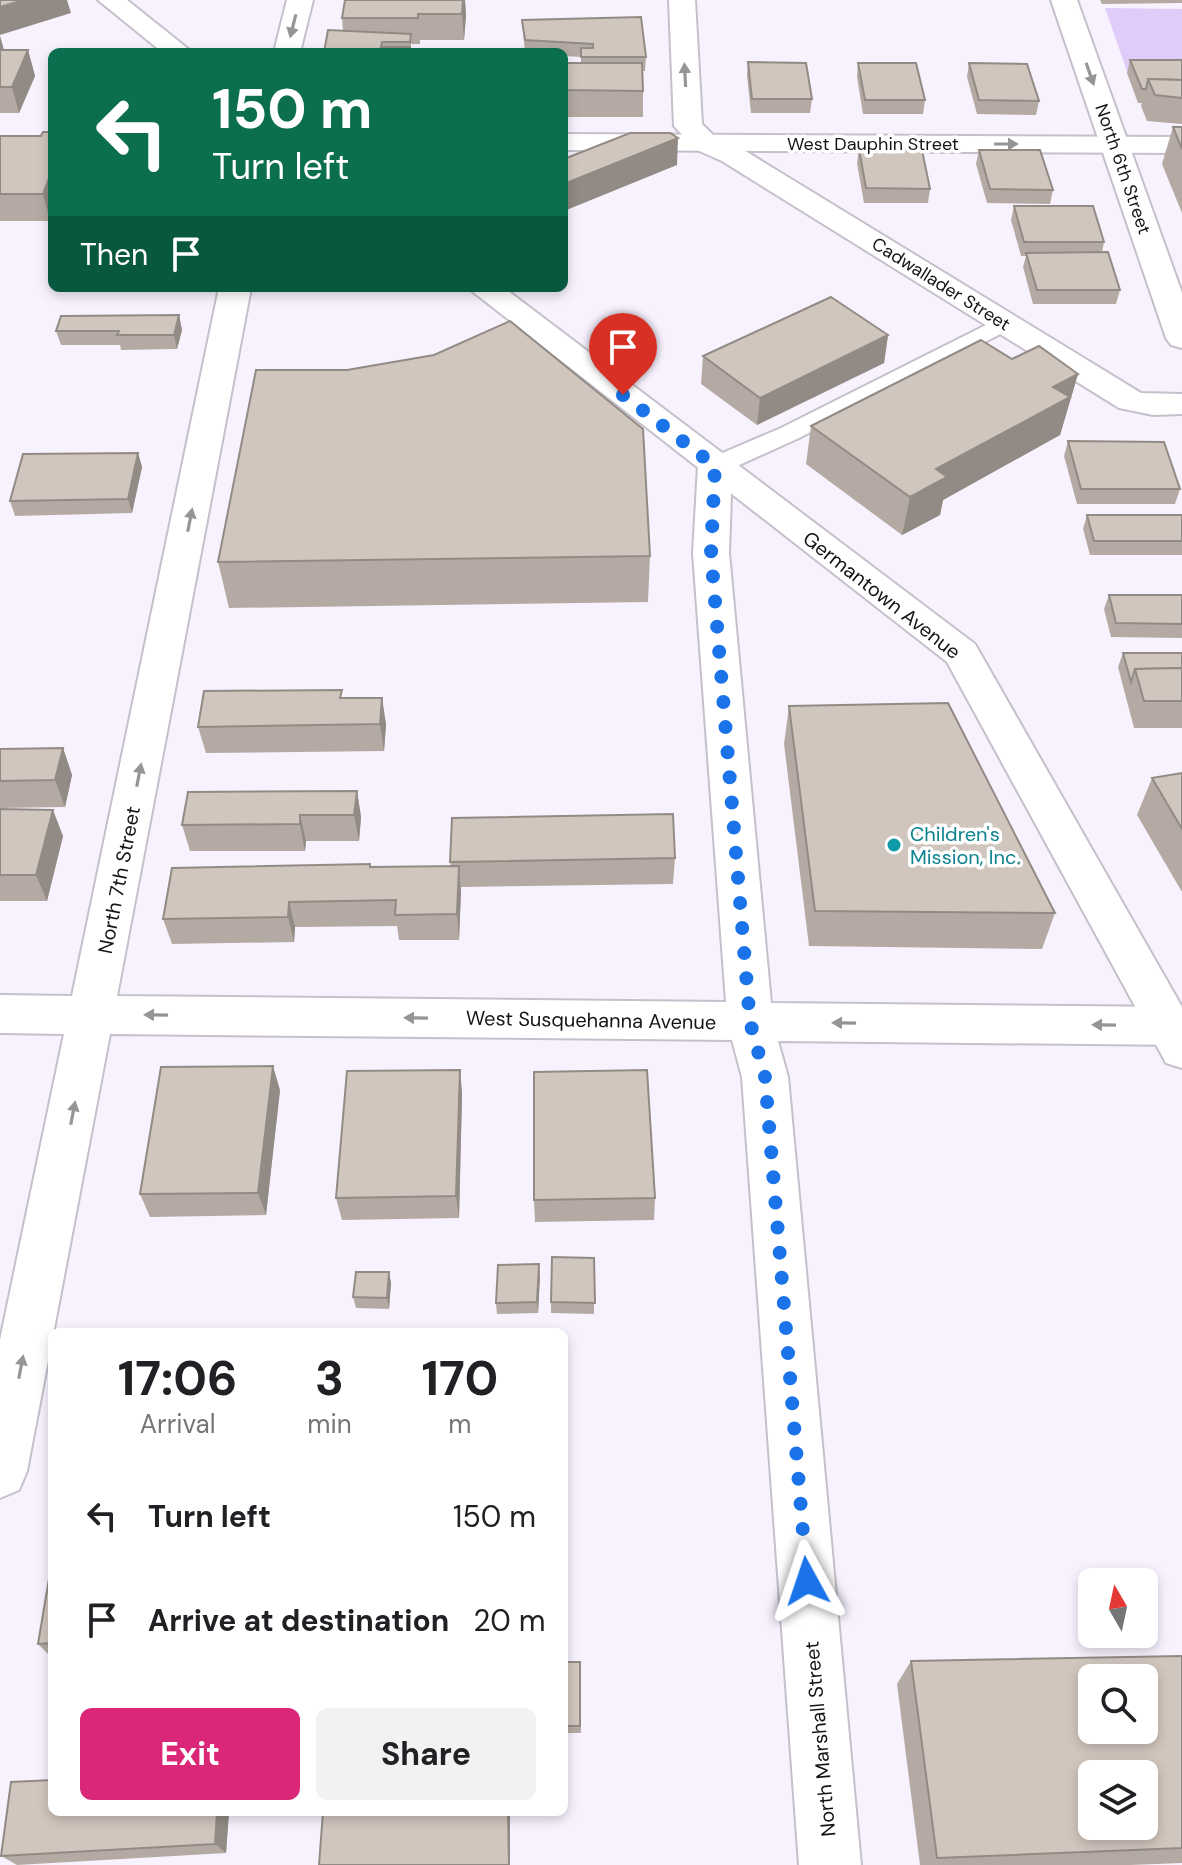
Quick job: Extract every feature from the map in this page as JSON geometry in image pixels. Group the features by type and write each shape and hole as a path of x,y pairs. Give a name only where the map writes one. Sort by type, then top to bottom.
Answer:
{"street":[{"path":"111,0 174,48"},
{"path":"288,48 300,0"},
{"path":"682,0 688,126 705,143"},
{"name":"North 6th Street","path":"1064,0 1182,338"},
{"name":"West Dauphin Street","path":"568,142 1182,145"},
{"name":"Cadwallader Street","path":"705,143 732,155 1131,401 1153,405 1182,404"},
{"name":"North 7th Street","path":"0,1471 234,292"},
{"name":"Germantown Avenue","path":"489,292 961,653 1178,1034"},
{"name":"North Marshall Street","path":"715,466 711,553 750,1022 765,1077 830,1865"},
{"name":"West Susquehanna Avenue","path":"0,1014 750,1022 1178,1034"}],"lane":[{"path":"715,466 790,433 1004,323"}],"shaded area":[{"path":"1105,8 1182,9 1182,74 1128,74"}],"building":[{"path":"0,0 24,0 0,7"},
{"path":"345,0 463,0 462,14 418,14 418,18 342,18"},
{"path":"641,17 646,57 581,57 581,48 593,48 593,44 525,40 522,20"},
{"path":"328,30 411,34 410,42 382,42 381,47 410,48 325,48"},
{"path":"0,50 28,50 12,87 0,87"},
{"path":"1130,60 1182,60 1182,80 1148,79 1146,89 1142,89"},
{"path":"748,62 806,63 812,99 752,99"},
{"path":"568,63 642,63 643,91 568,90"},
{"path":"858,63 916,63 925,100 865,100"},
{"path":"969,63 1027,64 1039,101 979,100"},
{"path":"1148,79 1182,80 1182,98 1155,95"},
{"path":"1173,127 1182,127 1182,149"},
{"path":"43,132 48,132 48,181 43,194 0,194 0,136 41,136"},
{"path":"630,133 670,133 678,138 568,182 568,157"},
{"path":"859,149 922,150 930,189 866,188"},
{"path":"979,150 1040,150 1053,190 990,189"},
{"path":"1014,206 1093,206 1104,242 1024,242"},
{"path":"1108,252 1120,290 1037,290 1026,253"},
{"path":"831,297 888,335 760,398 703,356"},
{"path":"179,315 174,335 56,331 61,316"},
{"path":"510,321 643,429 650,556 218,562 256,370 347,370 434,355"},
{"path":"981,340 1012,359 1039,346 1078,374 1053,387 1070,397 936,469 947,477 910,497 811,426"},
{"path":"1068,441 1164,442 1180,489 1081,489"},
{"path":"138,453 128,499 10,501 23,454"},
{"path":"1087,515 1182,515 1182,541 1094,541"},
{"path":"1109,595 1182,595 1182,624 1116,623"},
{"path":"1123,653 1182,653 1182,668 1135,669 1131,682"},
{"path":"1182,668 1182,701 1144,701 1135,669"},
{"path":"342,690 340,698 382,698 380,724 198,727 204,691"},
{"name":"Children's Mission, Inc.","path":"948,703 1055,913 815,911 789,706"},
{"path":"63,748 55,780 0,781 0,749"},
{"path":"1182,773 1182,829 1152,778"},
{"path":"357,791 354,815 300,815 300,824 182,825 188,792"},
{"path":"0,809 53,810 36,875 0,875"},
{"path":"673,814 675,858 450,862 452,818"},
{"path":"370,864 370,867 459,866 457,914 395,915 396,900 289,902 288,917 163,919 172,868"},
{"path":"273,1066 258,1193 140,1194 161,1067"},
{"path":"460,1070 456,1196 336,1198 347,1071"},
{"path":"647,1070 655,1198 534,1200 534,1072"},
{"path":"552,1257 594,1258 595,1303 551,1302"},
{"path":"539,1264 537,1302 496,1303 498,1265"},
{"path":"356,1272 389,1272 387,1298 353,1297"},
{"path":"48,1585 48,1643 38,1644"},
{"path":"1182,1656 1182,1848 937,1858 911,1661"},
{"path":"568,1662 580,1662 580,1726 568,1726"},
{"path":"48,1780 48,1816 217,1816 215,1844 1,1856 11,1782"},
{"path":"323,1816 508,1816 509,1865 319,1865"}],"place":[{"name":"Children's Mission, Inc.","path":"894,845"}],"route":[{"path":"623,395 715,466 711,553 750,1022 765,1077 807,1581"}]}
